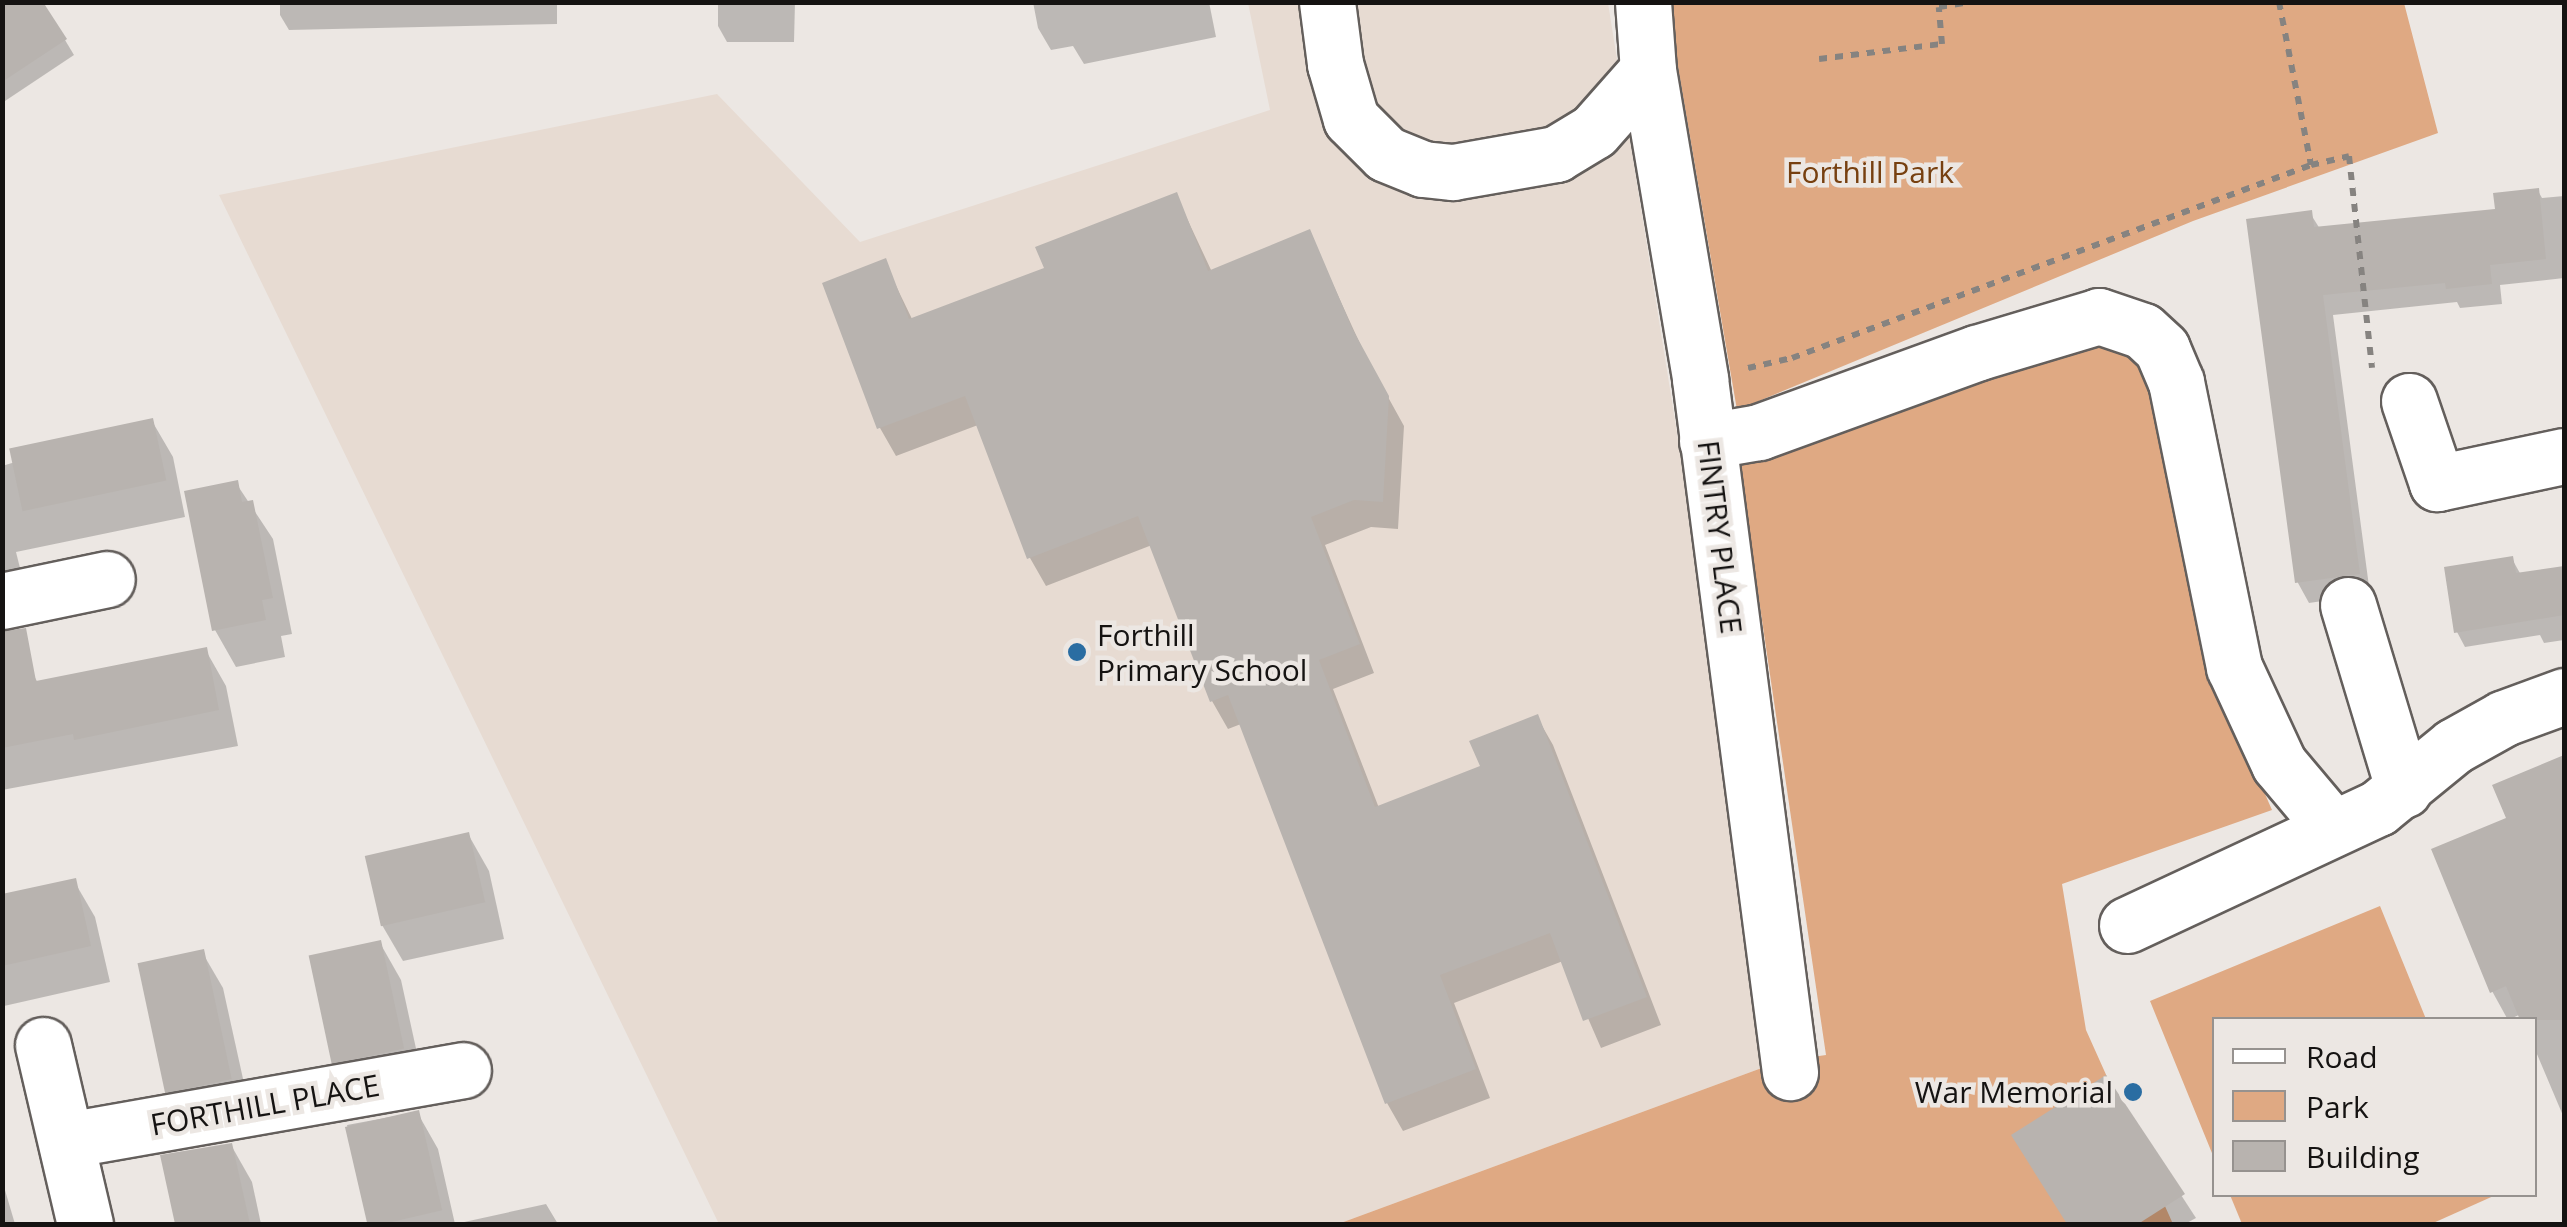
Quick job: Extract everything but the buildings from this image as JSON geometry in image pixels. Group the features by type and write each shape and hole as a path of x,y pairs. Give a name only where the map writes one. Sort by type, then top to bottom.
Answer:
{"street":[{"path":"1327,2 1335,64 1351,118 1386,154 1423,170 1454,172 1556,154 1594,131 1648,70"},
{"name":"FINTRY PLACE","path":"1642,2 1648,70 1700,379 1790,1072"},
{"path":"1707,442 1759,432 1976,354 2099,316 2143,331 2162,348 2176,382 2234,667 2279,764 2332,826"},
{"path":"2409,401 2437,483 2564,456"},
{"path":"2,601 107,580"},
{"path":"2348,605 2404,790"},
{"path":"2126,925 2332,826 2378,808 2454,746 2504,718 2564,696"},
{"path":"43,1045 84,1224"},
{"name":"FORTHILL PLACE","path":"66,1140 464,1070"}],"path":[{"path":"1819,60 1942,44 1939,7 1972,2"},
{"path":"2280,2 2311,166"},
{"path":"1700,379 1792,358 2311,166 2349,156 2375,394 2409,401"}],"shaded area":[{"name":"Forthill Primary School","path":"1248,3 1608,3 1778,1062 1338,1224 719,1224 219,195 717,94 860,242 1270,110"}],"green space":[{"name":"Forthill Park","path":"1667,3 2404,3 2438,133 2193,221 1737,410"},
{"path":"2086,345 2137,354 2170,405 2215,680 2272,810 2062,884 2086,1030 2173,1224 1338,1224 1778,1062 1826,1055 1739,464"},
{"path":"2380,906 2425,1017 2212,1017 2212,1153 2150,1001"},
{"path":"2231,1197 2491,1197 2431,1224 2242,1224"}],"place":[{"name":"Forthill Primary School","path":"1077,652"},
{"name":"War Memorial","path":"2133,1092"}]}
